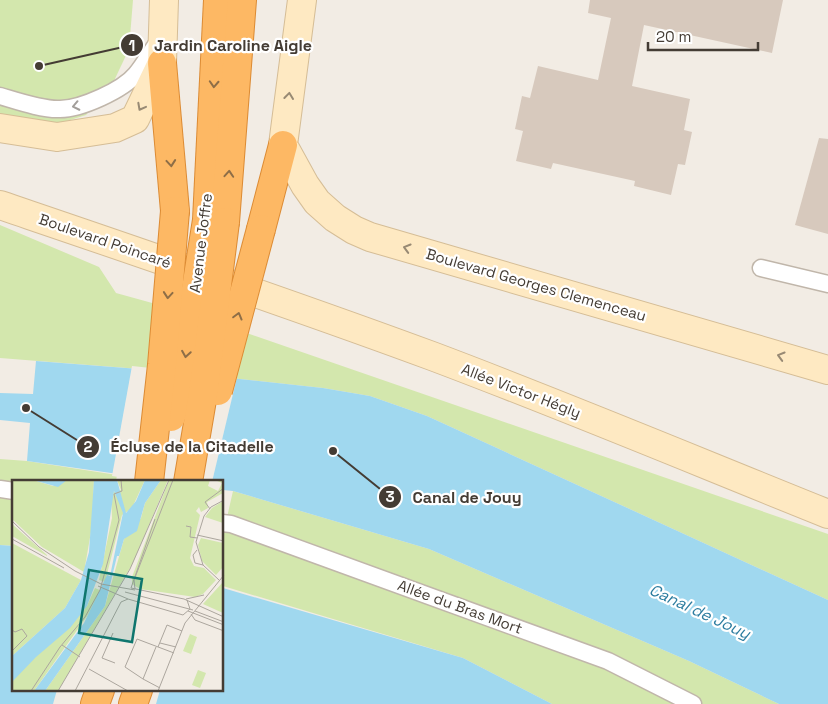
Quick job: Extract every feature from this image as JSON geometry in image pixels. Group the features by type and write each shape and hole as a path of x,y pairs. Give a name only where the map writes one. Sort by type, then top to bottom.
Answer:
{"highway":[{"name":"Avenue Joffre","path":"155,480 183,370 216,221 218,0"},
{"name":"Avenue Joffre","path":"188,480 204,388 216,221 242,0"},
{"path":"149,480 162,365 175,211 162,62"},
{"path":"195,480 283,145"},
{"path":"95,704 99,692"}],"street":[{"path":"0,128 57,137 115,128 135,119 162,62 164,0"},
{"path":"283,145 302,0"},
{"name":"Boulevard Georges Clemenceau","path":"283,145 305,185 317,202 335,218 370,237 828,370"},
{"name":"Boulevard Poincaré","path":"0,205 211,277"},
{"name":"Allée Victor Hégly","path":"211,277 451,364 828,514"}],"lane":[{"path":"0,96 28,104 60,109 89,103 113,91 135,75 164,32"},
{"path":"761,268 828,284"},
{"name":"Allée du Bras Mort","path":"224,524 608,661 693,704"}],"green space":[{"path":"0,0 133,0 129,49 113,83 86,115 45,128 0,132"},
{"path":"0,225 99,267 116,293 192,314 828,534 828,600 427,416 370,396 323,388 165,371 0,358"},
{"path":"0,459 27,461 117,475 116,480 12,480 12,546 0,545"},
{"path":"233,491 429,549 689,661 779,704 552,704 463,658 224,586 224,531"}],"water":[{"path":"36,361 165,371 323,388 370,396 427,416 828,600 828,704 779,704 689,661 429,549 233,491 224,490 224,480 160,480 27,461 30,423 0,420 0,393 33,394"},
{"path":"0,545 12,546 12,692 224,692 224,588 463,658 552,704 0,704"}],"pier":[{"path":"132,366 237,377 212,480 137,480 112,476"},
{"path":"56,692 159,692 156,704 53,704"}],"building":[{"path":"590,0 783,0 772,53 644,25 632,86 690,99 684,130 692,132 685,165 678,164 671,195 634,186 635,181 553,163 551,169 516,161 523,131 515,129 522,96 530,98 538,66 598,80 611,18 588,13"},
{"path":"819,138 828,139 828,234 795,225"}],"place":[{"name":"Jardin Caroline Aigle","path":"39,66"},
{"name":"Écluse de la Citadelle","path":"26,408"},
{"name":"Canal de Jouy","path":"333,451"}]}
